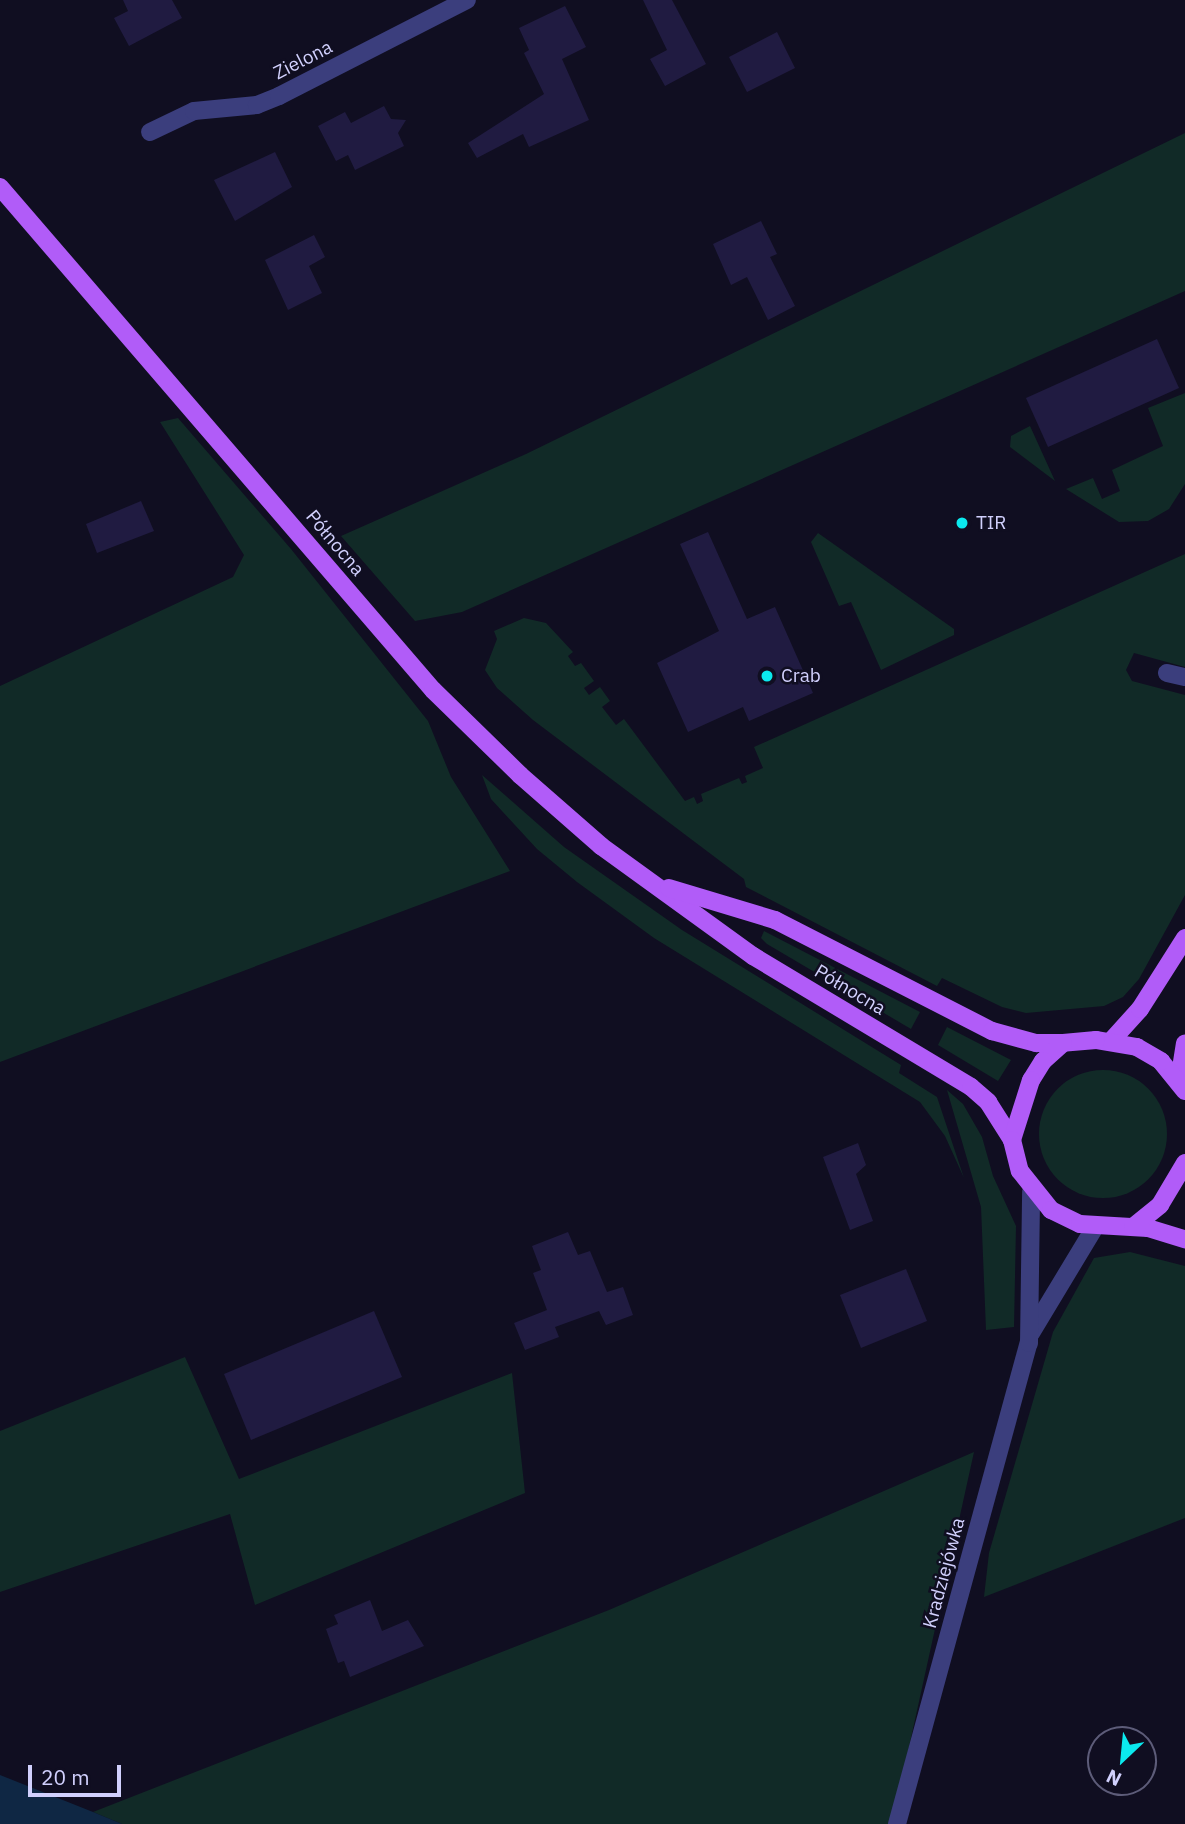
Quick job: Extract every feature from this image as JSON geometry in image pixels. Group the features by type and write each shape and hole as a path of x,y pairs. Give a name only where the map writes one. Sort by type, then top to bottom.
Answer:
{"main road":[{"name":"Północna","path":"3,193 433,690 577,826 753,956 971,1087 988,1102 1012,1140 1015,1161 1031,1191"},
{"name":"Północna","path":"657,884 775,920 992,1031 1036,1043 1111,1041 1150,1053 1182,1086"},
{"path":"1111,1041 1140,1009 1185,938"},
{"path":"1012,1140 1031,1080 1043,1061 1063,1043"},
{"path":"1182,1086 1185,1043"},
{"path":"1133,1227 1160,1205 1185,1163"},
{"path":"1031,1191 1065,1217 1095,1227 1133,1227 1185,1239"}],"street":[{"name":"Zielona","path":"150,132 194,111 268,101 467,0"},
{"name":"Kradziejówka","path":"897,1824 1031,1333 1031,1191"},
{"name":"Kradziejówka","path":"1031,1333 1095,1227"}],"green space":[{"path":"1185,133 1185,291 462,612 415,621 341,536 526,454"},
{"path":"1185,393 1185,484 1169,509 1148,521 1119,522 1066,489 1093,478 1102,499 1120,491 1112,470 1163,446 1148,408"},
{"path":"178,418 291,549 428,721 451,777 510,871 0,1062 0,686 233,577 244,555 160,422"},
{"path":"1030,426 1055,481 1010,447 1011,436"},
{"path":"818,533 954,629 954,635 881,670 851,602 839,606 811,542"},
{"path":"1185,554 1185,667 1134,653 1126,670 1132,681 1185,695 1185,895 1139,979 1123,997 1104,1006 1026,1013 1002,1007 942,978 937,986 746,887 744,879 533,720 497,688 485,670 497,639 494,631 524,618 546,623 573,652 568,656 575,666 581,663 594,681 584,688 589,695 600,687 610,701 602,707 616,725 624,719 685,801 694,797 697,804 703,801 701,794 739,778 742,784 747,782 745,776 763,768 754,747"},
{"path":"482,775 564,847 682,930 901,1065 899,1073 937,1097 964,1178 945,1136 920,1102 654,938 577,882 537,849 491,799"},
{"path":"764,931 920,1012 911,1029 767,944 761,938"},
{"path":"947,1027 1011,1060 998,1081 938,1045"},
{"path":"1103,1070 1128,1075 1149,1088 1162,1109 1167,1134 1162,1159 1149,1180 1128,1193 1103,1198 1078,1193 1057,1180 1044,1159 1039,1134 1044,1109 1057,1088 1078,1075"},
{"path":"947,1090 963,1104 982,1137 993,1176 1016,1226 1014,1327 986,1330 981,1207"},
{"path":"1130,1252 1185,1266 1185,1518 984,1597 989,1553 1053,1332 1094,1258"},
{"path":"185,1357 239,1479 512,1373 525,1493 255,1605 230,1514 0,1592 0,1431"},
{"path":"974,1452 892,1824 122,1824 93,1812 609,1610"}],"water":[{"path":"0,1775 93,1812 122,1824 0,1824"}],"building":[{"path":"123,0 172,0 182,18 129,46 114,18 128,11"},
{"path":"643,0 672,0 706,64 665,86 650,59 667,50"},
{"path":"565,6 586,47 562,59 589,120 529,147 523,134 477,158 468,143 544,94 524,53 529,50 519,28"},
{"path":"777,32 795,68 747,92 729,57"},
{"path":"384,106 391,119 406,120 398,133 404,146 355,170 348,155 336,161 318,126 345,112 351,123"},
{"path":"275,152 292,187 235,221 214,180"},
{"path":"761,221 777,254 770,257 795,306 768,320 747,277 731,285 713,244"},
{"path":"314,235 325,257 309,266 322,293 288,310 265,260"},
{"path":"1157,339 1179,388 1048,447 1026,398"},
{"path":"141,501 154,531 97,553 86,524"},
{"path":"708,532 747,619 775,607 813,693 749,721 743,707 688,732 657,663 719,631 680,544"},
{"path":"858,1143 866,1165 856,1174 873,1221 850,1230 823,1157"},
{"path":"568,1232 578,1255 590,1251 607,1292 623,1287 633,1315 606,1325 599,1311 555,1327 559,1337 525,1350 514,1323 547,1310 533,1273 541,1270 532,1246"},
{"path":"906,1269 927,1321 861,1348 840,1295"},
{"path":"374,1311 402,1377 251,1440 224,1374"},
{"path":"370,1600 382,1631 408,1620 424,1646 350,1677 344,1661 338,1663 326,1629 338,1624 334,1615"}],"place":[{"name":"TIR","path":"962,523"},
{"name":"Crab","path":"767,676"}]}
